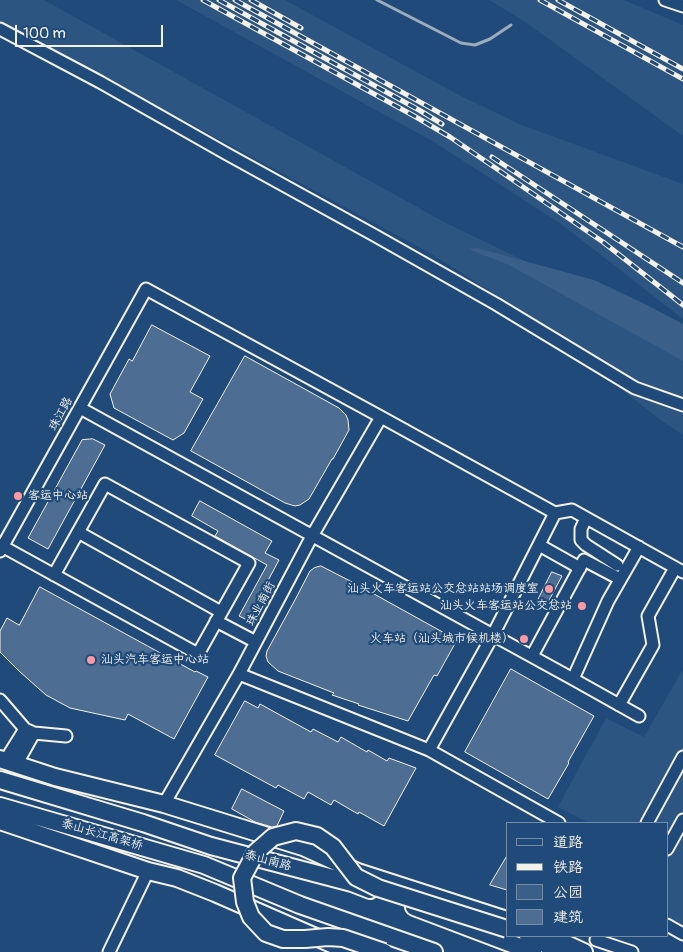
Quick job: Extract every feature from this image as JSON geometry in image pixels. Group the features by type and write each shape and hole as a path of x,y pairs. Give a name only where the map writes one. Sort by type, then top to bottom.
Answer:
{"highway":[{"name":"泰山南路","path":"7,762 56,777 164,804 303,847 358,872 506,920"},
{"name":"泰山南路","path":"0,780 143,823 211,846 352,883 534,952"},
{"name":"泰山长江高架桥","path":"0,806 204,865"},
{"path":"0,821 148,872 177,878 215,892 350,952"},
{"path":"384,952 343,938 283,939 266,933 251,917 245,902 242,878 256,852 273,837 296,831 317,836 333,847 356,877 378,888 506,929"},
{"path":"303,847 352,883"},
{"name":"泰山南路","path":"204,865 300,905 434,952"},
{"path":"215,892 300,905"},
{"path":"530,937 561,952"},
{"path":"551,937 585,952"}],"street":[{"path":"665,0 683,6"},
{"path":"0,29 100,82 374,235 496,304 635,388 683,405"},
{"name":"珠江路","path":"1,548 146,289 381,416"},
{"path":"80,408 638,716"},
{"path":"381,416 555,514 572,510 679,570 648,616 653,645 619,706"},
{"name":"珠业南街","path":"164,804 239,674 312,536 381,416"},
{"path":"1,548 198,654 249,563 105,484 54,575"},
{"path":"429,750 493,635 555,514"},
{"path":"586,518 581,540 618,565"},
{"path":"78,532 219,616 256,642"},
{"path":"539,545 580,568"},
{"path":"573,679 608,601 639,547"},
{"path":"532,656 584,560 620,579"},
{"path":"239,674 429,750 557,822"},
{"path":"0,700 30,731 66,736"},
{"path":"7,762 30,731"},
{"path":"647,822 683,757"},
{"path":"668,847 683,820"},
{"path":"109,952 148,872"},
{"path":"668,926 683,934"},
{"path":"585,952 600,937 632,952"}],"shaded area":[{"path":"0,0 44,0 446,223 683,337 683,435 659,419 533,318 430,253 0,21"},
{"path":"176,0 285,0 457,94 519,124 683,184 683,319 561,224 434,142"},
{"path":"489,0 624,0 683,25 683,136 524,21"},
{"path":"683,669 683,929 668,922 668,822 587,822 558,807 606,718 644,737"}],"green space":[{"path":"477,248 594,280 683,324 683,361 509,265 468,249"}],"building":[{"path":"152,325 210,356 190,392 203,399 184,433 173,440 114,408 110,394 129,359 132,361"},
{"path":"245,356 339,408 348,420 349,430 333,459 309,499 300,505 295,506 285,503 191,451"},
{"path":"93,439 105,445 48,549 28,538 82,440"},
{"path":"200,501 272,541 265,553 279,560 247,620 239,616 267,565 215,536 218,531 192,516"},
{"path":"321,566 457,640 437,676 434,675 408,721 332,695 334,693 278,671 268,662 267,651 310,571"},
{"name":"汕头火车客运站公交总站站场调度室","path":"552,572 562,576 546,606 537,602"},
{"name":"汕头汽车客运中心站","path":"40,587 195,672 208,677 174,739 128,714 125,720 70,708 46,695 0,652 0,631 7,618 19,625"},
{"path":"511,669 594,716 548,799 465,752"},
{"path":"245,701 258,708 260,704 311,732 313,729 338,742 341,737 387,761 389,758 416,768 384,826 334,800 331,805 308,792 304,799 278,785 276,788 215,755"},
{"path":"242,789 284,811 277,826 272,827 255,822 232,809"},
{"path":"506,858 506,890 490,885"}],"waterway":[{"path":"377,0 461,43 475,45 490,39 511,25"}],"railway":[{"path":"203,0 450,137 603,242 683,305"},
{"path":"219,0 442,124"},
{"path":"235,0 683,247"},
{"path":"251,0 301,28"},
{"path":"540,0 683,79"},
{"path":"558,0 683,69"},
{"path":"492,157 683,283"}],"place":[{"name":"客运中心站","path":"18,496"},
{"name":"汕头火车客运站公交总站站场调度室","path":"549,589"},
{"name":"汕头火车客运站公交总站","path":"582,606"},
{"name":"火车站（汕头城市候机楼）","path":"524,639"},
{"name":"汕头汽车客运中心站","path":"91,660"}]}
